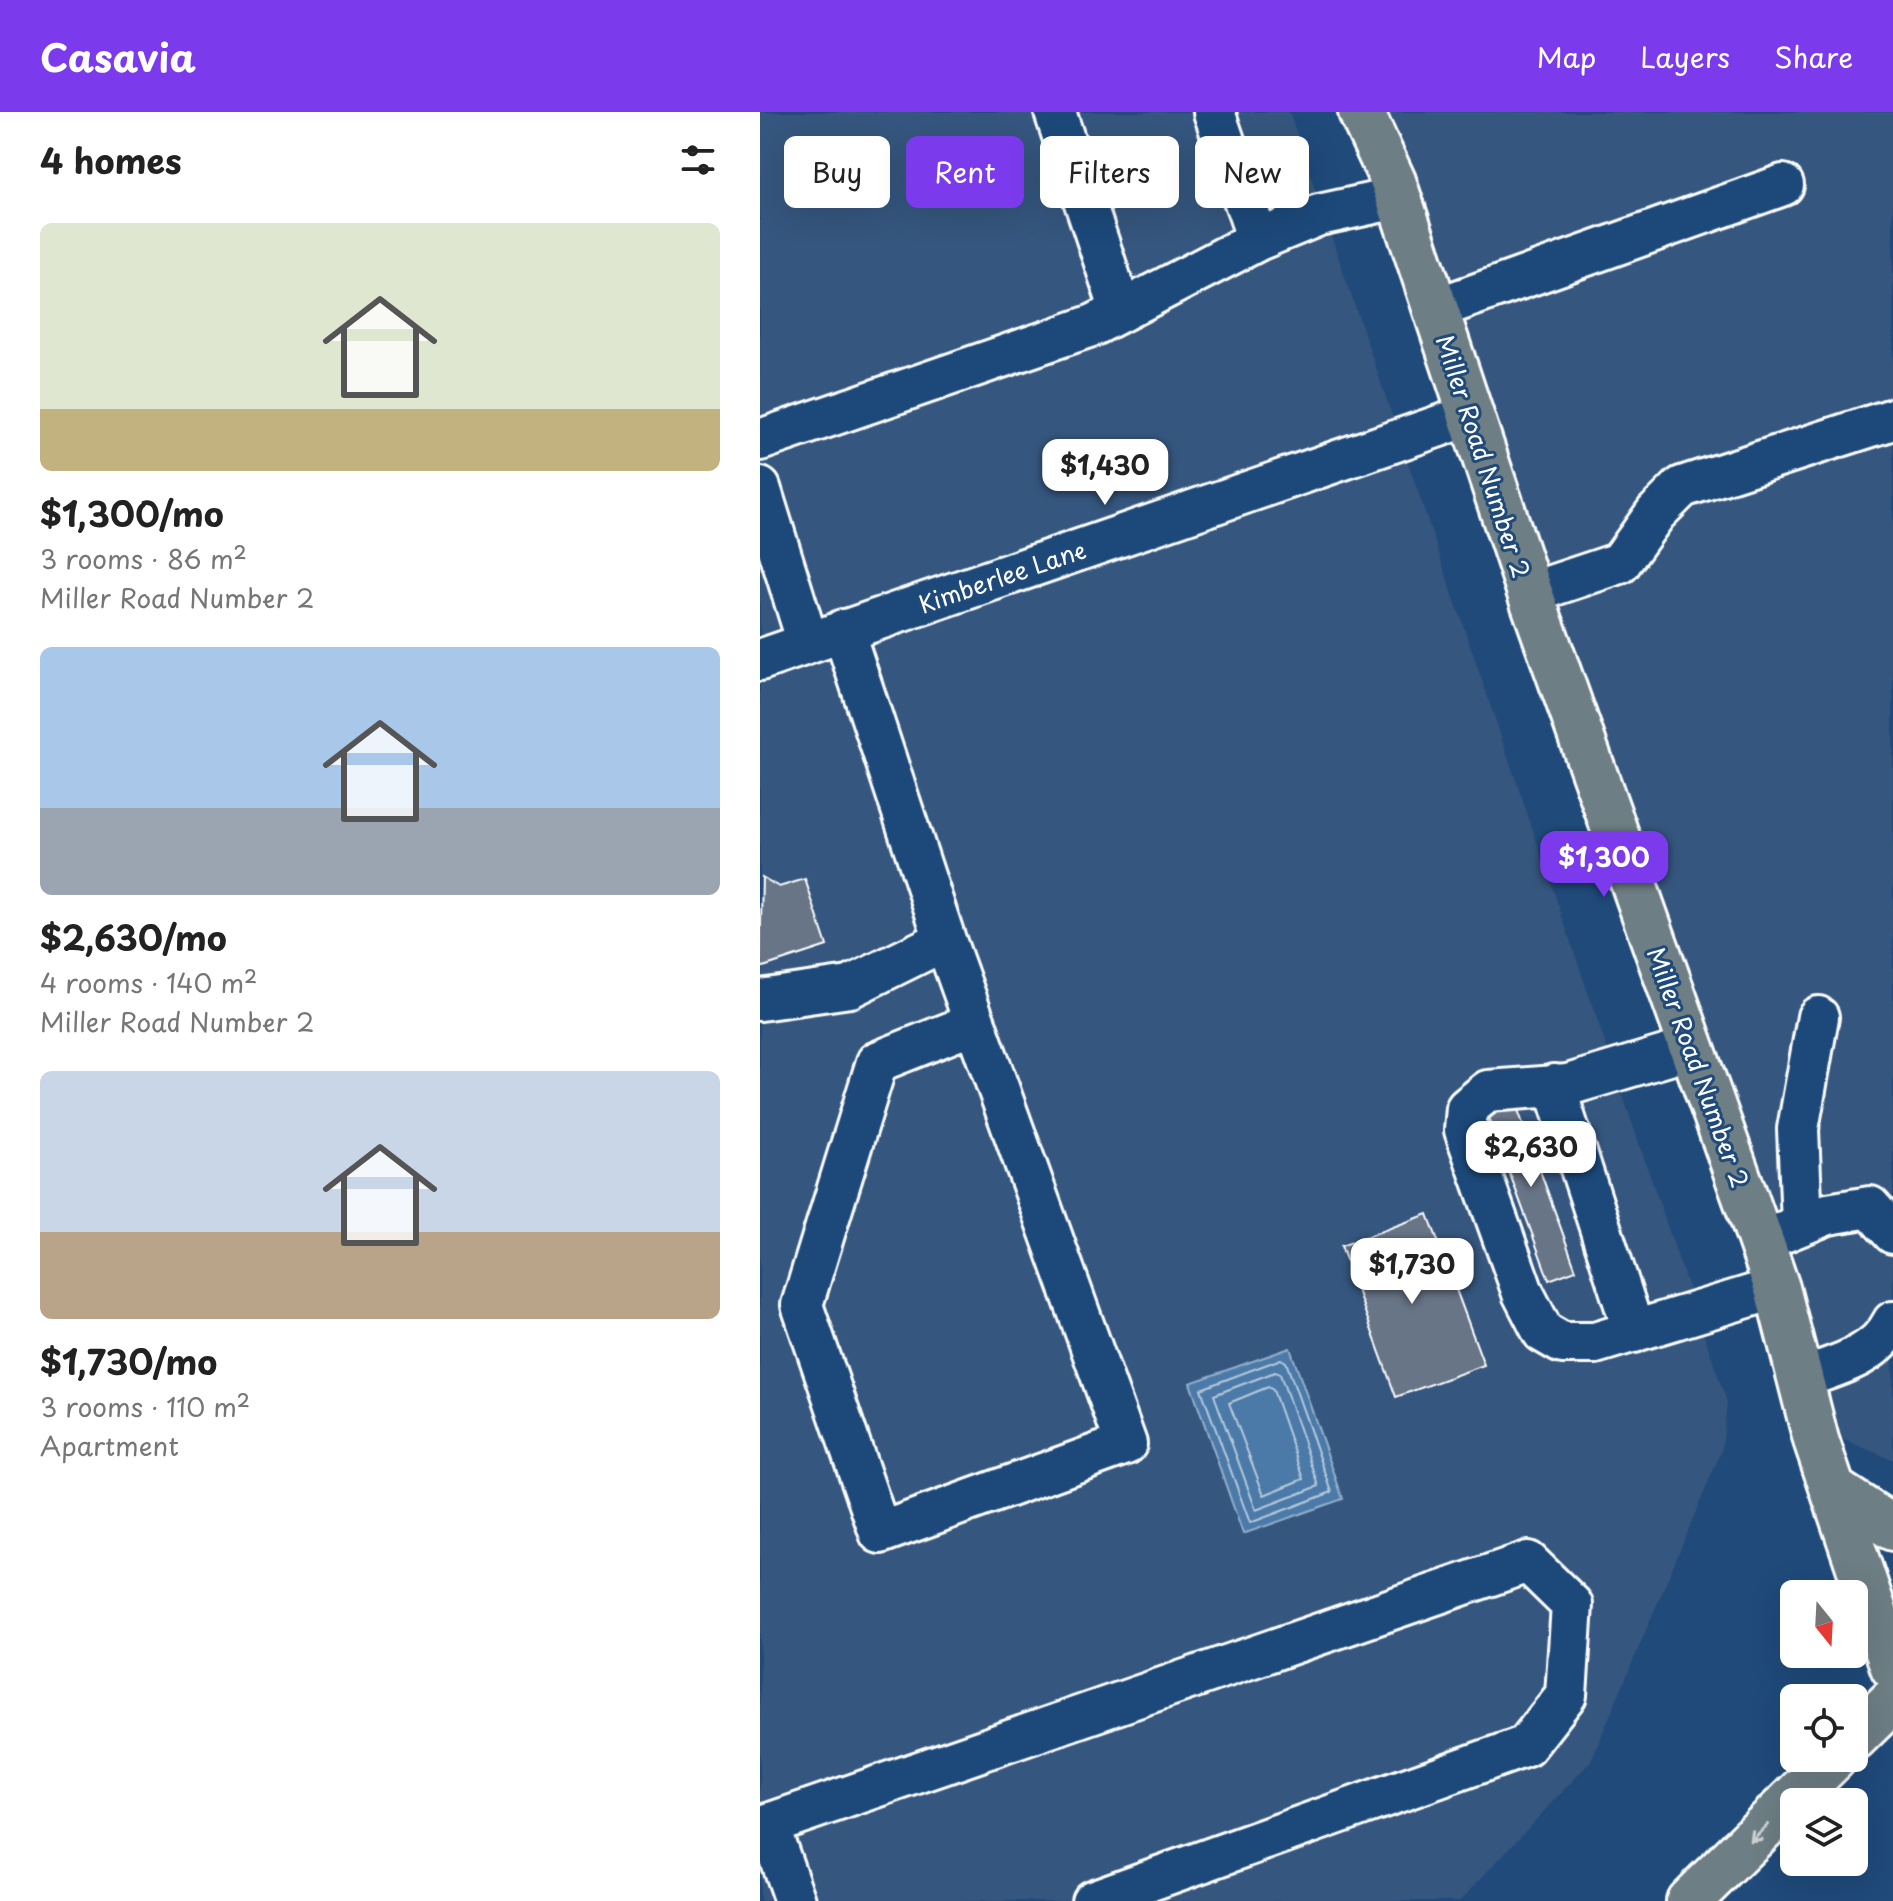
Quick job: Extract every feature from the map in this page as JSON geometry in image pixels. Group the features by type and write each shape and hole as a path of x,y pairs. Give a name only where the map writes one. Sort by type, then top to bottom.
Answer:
{"main road":[{"name":"Miller Road Number 2","path":"1361,112 1397,198 1530,593 1777,1288 1816,1440 1837,1492 1893,1667"},
{"path":"1837,1492 1893,1528"},
{"path":"1868,1724 1893,1700"},
{"path":"1689,1901 1820,1772"}],"street":[{"path":"1055,112 1121,311"},
{"path":"1214,112 1258,240"},
{"path":"1435,309 1783,185"},
{"path":"760,440 1094,325 1258,240 1319,215 1397,198"},
{"name":"Kimberlee Lane","path":"760,660 1471,415"},
{"path":"1530,593 1620,563 1656,513 1682,487 1893,419"},
{"path":"760,488 826,636 945,940 975,1023 1126,1444 880,1533 802,1305 877,1062 975,1023"},
{"path":"760,1000 850,987 945,940"},
{"path":"1802,1224 1798,1129 1818,1017"},
{"path":"1692,1048 1568,1085 1488,1091 1467,1108 1465,1130 1523,1293 1543,1332 1562,1343 1595,1343 1777,1288"},
{"path":"1554,1085 1634,1332"},
{"path":"1761,1242 1828,1214 1885,1212"},
{"path":"1801,1378 1859,1357 1888,1332 1893,1322"},
{"path":"795,1901 764,1826 1528,1562 1572,1605 1566,1695 1526,1746 1092,1901"}],"shaded area":[{"path":"760,112 1289,112 1297,136 1195,136 1195,208 1309,208 1309,171 1727,1402 1722,1450 1591,1761 1460,1901 760,1901"},
{"path":"1386,112 1893,112 1893,1460 1840,1438"}],"water":[{"path":"1290,1348 1343,1499 1243,1534 1190,1383"}],"building":[{"path":"762,877 779,887 805,879 827,946 760,968"},
{"path":"1514,1099 1576,1270 1549,1280 1486,1109"},
{"path":"1428,1214 1484,1365 1396,1397 1341,1246"}]}
